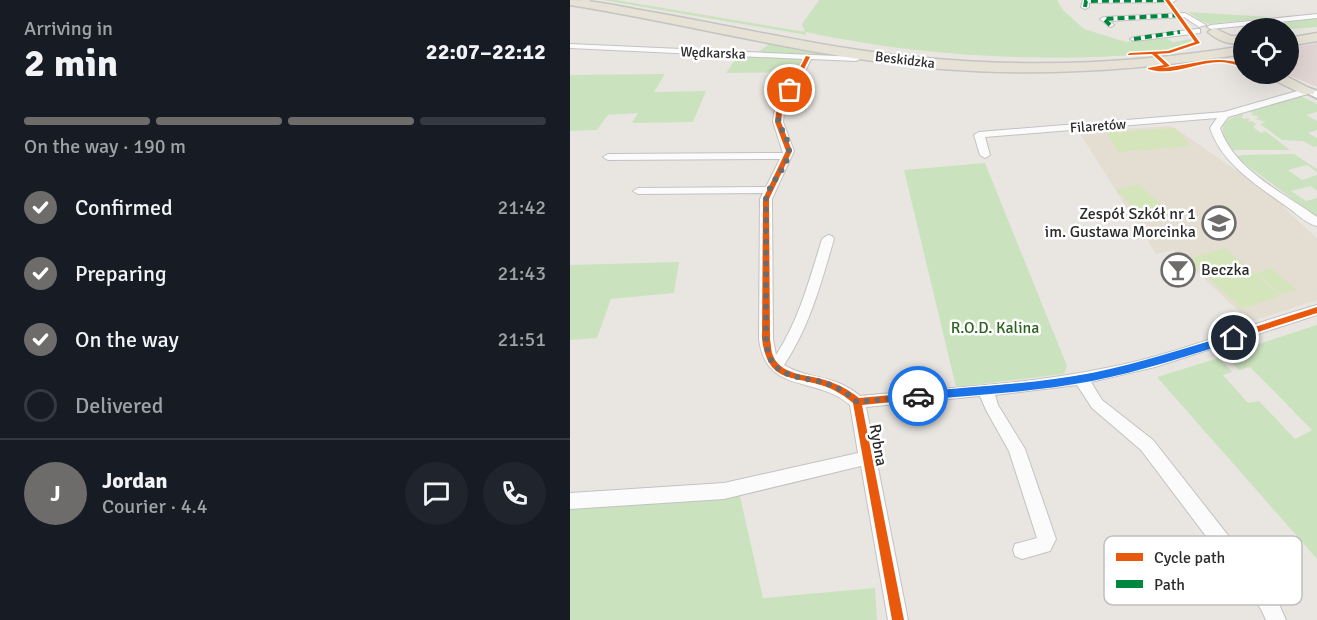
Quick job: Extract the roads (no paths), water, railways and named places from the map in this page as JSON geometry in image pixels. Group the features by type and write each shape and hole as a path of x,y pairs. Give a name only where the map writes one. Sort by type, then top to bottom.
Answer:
{"main road":[{"name":"Beskidzka","path":"585,0 862,50 997,63 1061,64 1193,56 1233,45"},
{"name":"Beskidzka","path":"570,4 856,54 944,65 1064,69 1125,66 1233,51"},
{"path":"1193,56 1205,44 1204,29 1233,41"},
{"path":"1299,35 1315,34"},
{"path":"1299,39 1315,34"},
{"path":"1193,56 1233,59"},
{"path":"1294,84 1313,93"}],"street":[{"path":"1085,7 1086,1 1174,0 1185,15 1204,29"},
{"path":"1110,25 1104,19 1185,15"},
{"path":"1134,39 1317,16"},
{"name":"Wędkarska","path":"570,46 856,59"},
{"path":"808,57 779,113 779,125 789,147 788,156 768,190 766,208 766,339 769,357 776,366 792,376 833,386 849,394 857,402 1081,379 1155,362 1317,310"},
{"name":"Filaretów","path":"986,155 979,135 1225,115 1313,93"},
{"path":"1225,115 1215,128 1220,146 1236,163 1317,223"},
{"name":"Filaretów","path":"1190,119 1215,128"},
{"path":"608,157 788,156"},
{"path":"638,191 768,190"},
{"path":"776,366 792,344 807,307 828,239"},
{"path":"1081,379 1097,404 1147,446 1217,536"},
{"path":"986,388 991,406 1017,449 1047,539 1043,545 1022,550"},
{"name":"Rybna","path":"857,402 898,620"},
{"path":"570,501 724,490 867,458"},
{"path":"1269,605 1276,620"}],"place":[{"name":"Zespół Szkół nr 1 im. Gustawa Morcinka","path":"1219,223"},
{"name":"Beczka","path":"1178,270"}],"park label":[{"name":"R.O.D. Kalina","path":"995,328"}]}
